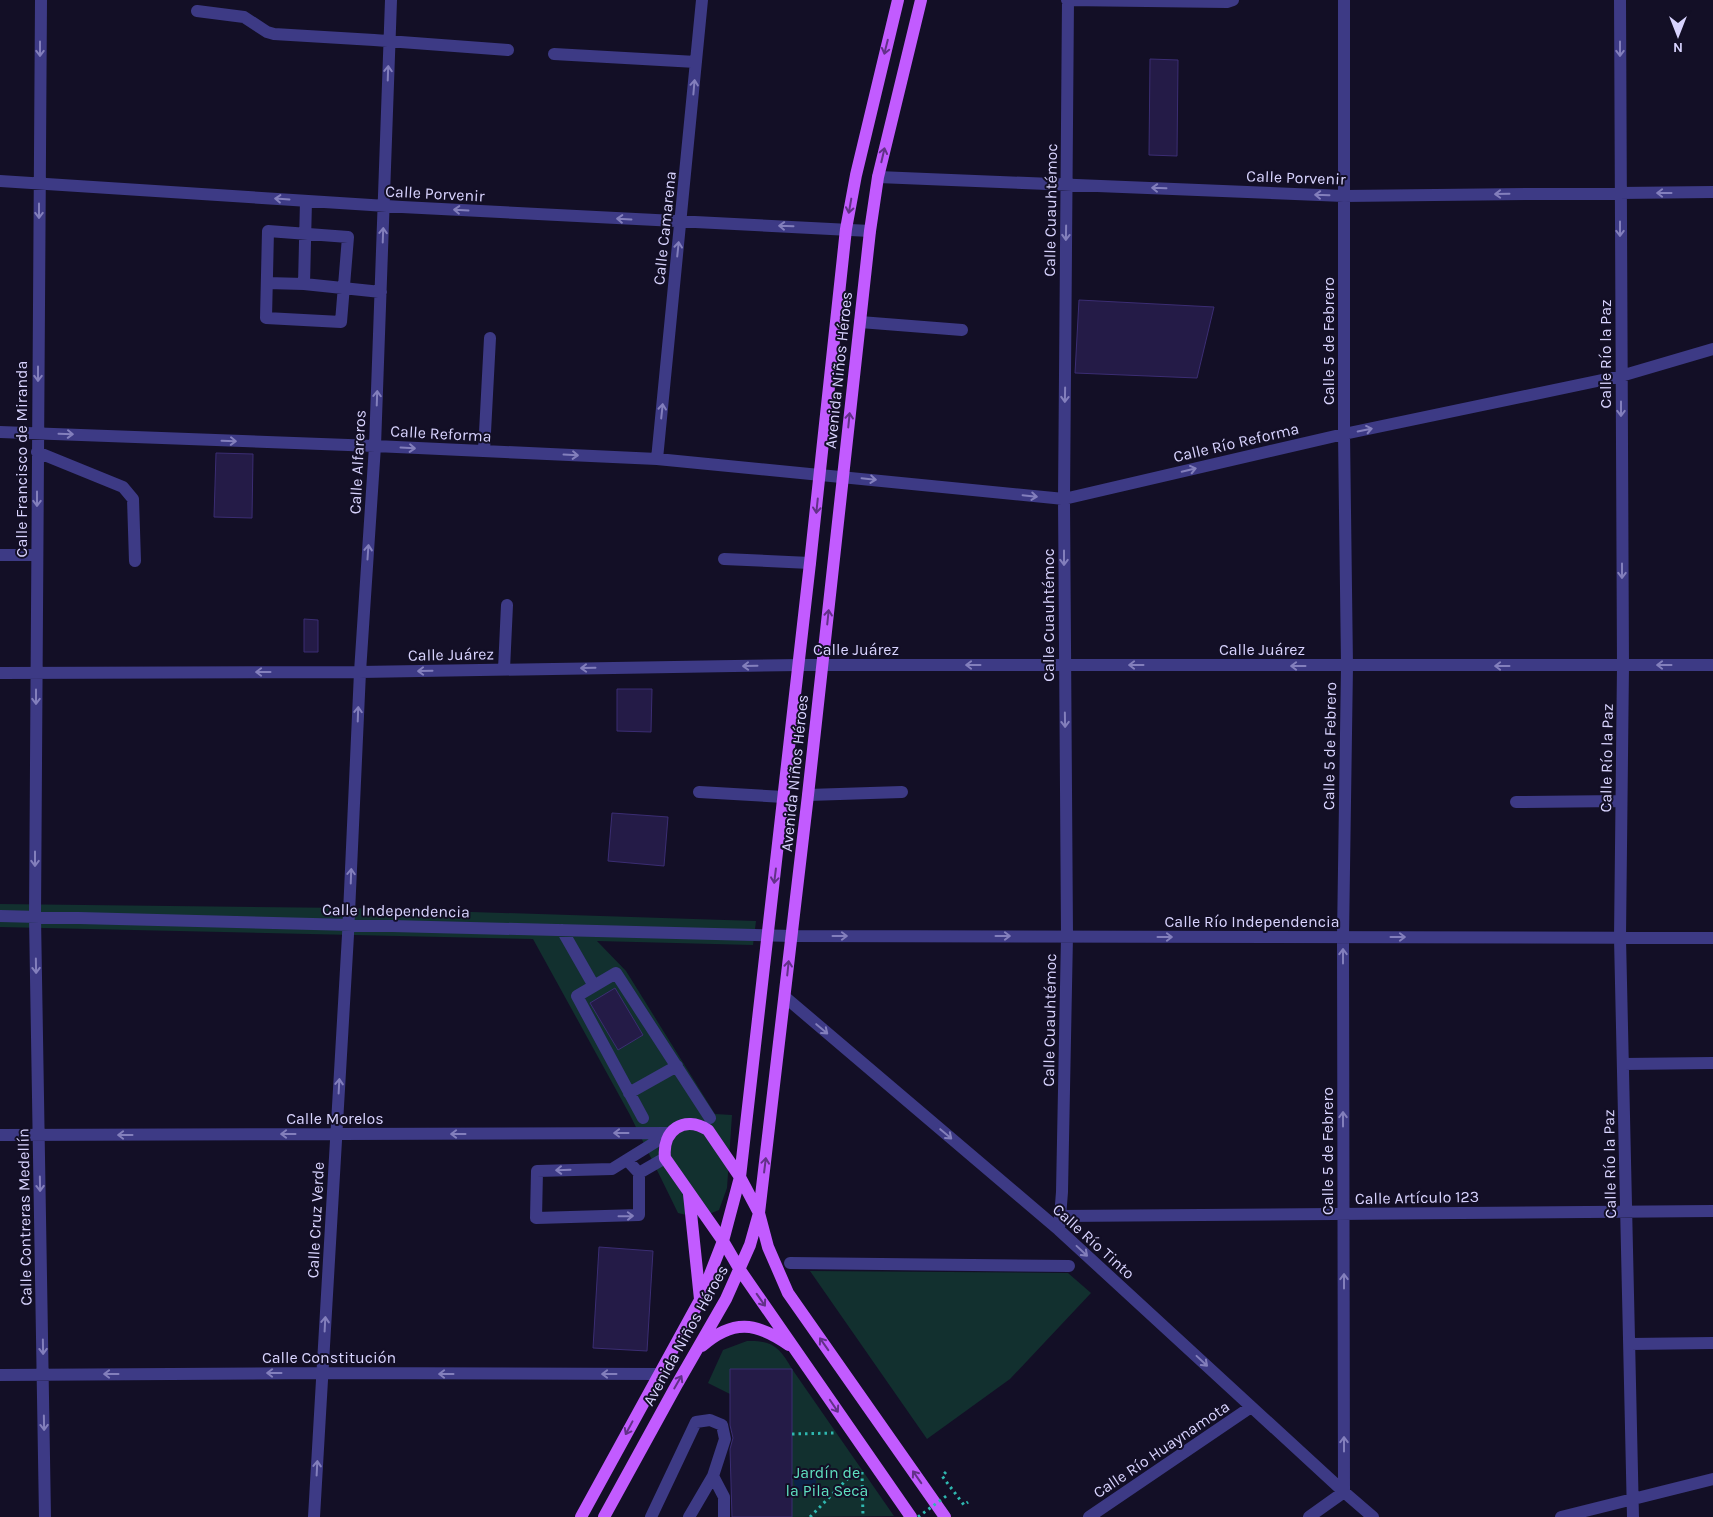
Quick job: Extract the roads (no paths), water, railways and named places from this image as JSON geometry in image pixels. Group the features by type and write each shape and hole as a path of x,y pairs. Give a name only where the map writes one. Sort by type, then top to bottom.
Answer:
{"main road":[{"name":"Avenida Niños Héroes","path":"581,1517 700,1300 723,1241 740,1177 799,665 846,229 856,175 898,0"},
{"name":"Avenida Niños Héroes","path":"604,1517 726,1299 740,1270 759,1213 792,936 870,230 878,177 921,0"},
{"path":"911,1517 665,1158 665,1141 676,1128 692,1123 701,1125 708,1130 740,1177 759,1213 768,1247 788,1294 945,1517"},
{"path":"688,1192 700,1300"},
{"path":"696,1351 721,1332 742,1326 766,1330 797,1351"}],"street":[{"name":"Calle Francisco de Miranda","path":"35,917 40,0"},
{"name":"Calle Alfareros","path":"349,925 360,672 375,446 391,0"},
{"name":"Calle Camarena","path":"657,459 702,0"},
{"path":"1068,0 1227,2 1233,0"},
{"name":"Calle Cuauhtémoc","path":"1059,1230 1067,936 1064,499 1068,0"},
{"name":"Calle 5 de Febrero","path":"1344,0 1344,434 1347,666 1343,937 1344,1492"},
{"name":"Calle Río la Paz","path":"1620,0 1623,666 1620,938 1633,1517"},
{"path":"197,11 244,17 267,32 274,34 508,50"},
{"path":"554,54 696,62"},
{"name":"Calle Porvenir","path":"878,177 1344,196 1713,192"},
{"name":"Calle Porvenir","path":"0,182 384,206 870,230"},
{"path":"304,284 306,201"},
{"path":"268,231 305,234 348,237 341,322 266,318 268,231"},
{"path":"267,283 304,284 381,292"},
{"path":"860,322 962,330"},
{"path":"484,451 490,338"},
{"name":"Calle Río Reforma","path":"820,474 1064,499 1344,434 1621,376 1713,349"},
{"name":"Calle Reforma","path":"0,432 657,459 820,474"},
{"path":"37,452 123,487 133,499 135,561"},
{"path":"0,555 37,555"},
{"path":"724,559 810,563"},
{"path":"504,669 507,605"},
{"name":"Calle Juárez","path":"0,672 360,672 799,665 1713,665"},
{"path":"699,792 784,797"},
{"path":"808,794 902,792"},
{"path":"1516,802 1621,801"},
{"name":"Calle Independencia","path":"0,916 792,936"},
{"name":"Calle Contreras Medellín","path":"35,917 45,1517"},
{"name":"Calle Cruz Verde","path":"314,1517 349,925"},
{"path":"562,930 594,986"},
{"name":"Calle Río Independencia","path":"792,936 1713,938"},
{"path":"643,1118 577,996 616,973 710,1118"},
{"name":"Calle Río Tinto","path":"784,997 1059,1230 1373,1517"},
{"path":"1623,1064 1713,1062"},
{"path":"629,1093 676,1066"},
{"path":"627,1160 639,1173 639,1216 536,1218 537,1171 612,1169 670,1134"},
{"name":"Calle Morelos","path":"0,1136 670,1134"},
{"path":"639,1173 665,1158"},
{"name":"Calle Artículo 123","path":"1060,1216 1713,1211"},
{"path":"790,1263 1069,1266"},
{"path":"1630,1344 1713,1343"},
{"name":"Calle Constitución","path":"0,1375 322,1373 658,1374"},
{"name":"Calle Río Huaynamota","path":"1089,1517 1251,1407"},
{"path":"651,1517 696,1422 710,1420 722,1425 725,1439 713,1476 689,1517"},
{"path":"713,1476 724,1497 724,1517"},
{"path":"1561,1517 1713,1479"},
{"path":"1309,1517 1344,1492"}],"water":[{"path":"805,1470 815,1477 816,1481 809,1491 805,1492 795,1485 794,1481 801,1471"}],"park label":[{"name":"Jardín de la Pila Seca","path":"827,1481"}]}
